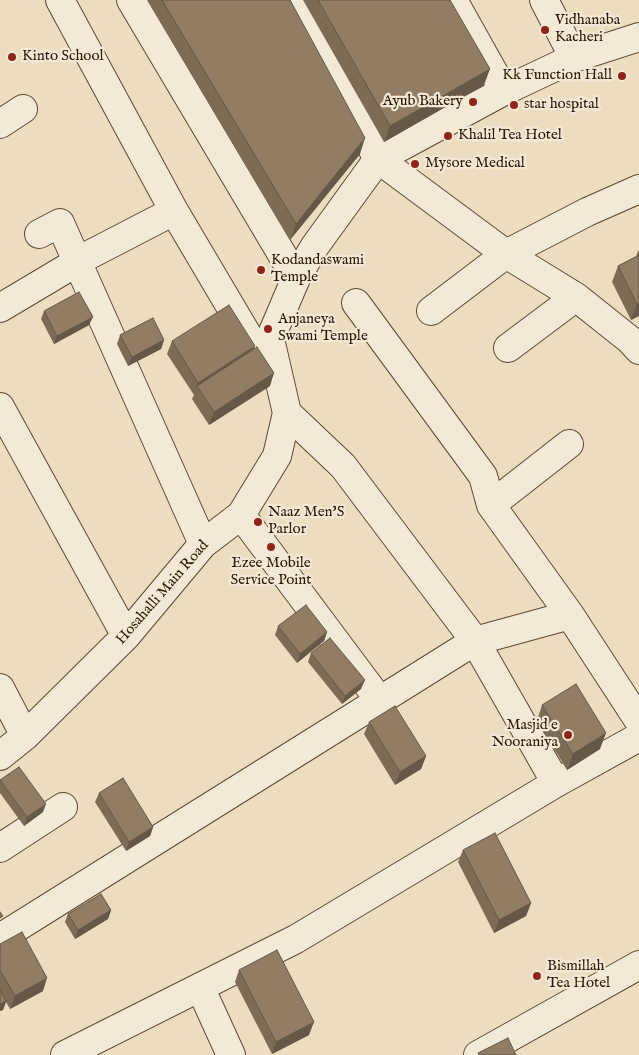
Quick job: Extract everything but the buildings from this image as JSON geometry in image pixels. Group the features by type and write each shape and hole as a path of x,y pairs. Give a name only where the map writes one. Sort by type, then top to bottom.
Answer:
{"street":[{"path":"60,0 174,211 258,354 270,339 296,278 315,246 378,159 504,90 574,58 639,37"},
{"path":"131,0 296,278"},
{"path":"291,0 378,159 506,254 576,297 636,342"},
{"path":"453,0 504,90"},
{"path":"544,0 574,58"},
{"path":"0,124 23,109"},
{"path":"431,311 506,254 587,212 639,189"},
{"path":"0,308 77,262 174,211"},
{"path":"39,234 60,223 203,544"},
{"path":"508,348 576,297"},
{"path":"356,303 483,476 491,504 570,615 639,721"},
{"name":"Hosahalli Main Road","path":"0,756 24,736 126,636 203,544 241,515 277,456 287,413 270,339"},
{"path":"0,407 126,636"},
{"path":"287,413 343,466 475,641 556,783"},
{"path":"491,504 569,444"},
{"path":"241,515 380,700"},
{"path":"0,938 475,641 570,615"},
{"path":"0,688 24,736"},
{"path":"64,1055 296,939 556,783 639,737"},
{"path":"0,848 63,807"},
{"path":"478,1055 639,965"},
{"path":"200,987 231,1055"}],"place":[{"name":"Vidhanaba Kacheri","path":"545,30"},
{"name":"Kinto School","path":"12,57"},
{"name":"Kk Function Hall","path":"622,76"},
{"name":"Ayub Bakery","path":"473,102"},
{"name":"star hospital","path":"514,105"},
{"name":"Khalil Tea Hotel","path":"448,136"},
{"name":"Mysore Medical","path":"415,164"},
{"name":"Kodandaswami Temple","path":"261,270"},
{"name":"Anjaneya Swami Temple","path":"268,329"},
{"name":"Naaz Men'S Parlor","path":"258,522"},
{"name":"Ezee Mobile Service Point","path":"271,547"},
{"name":"Masjid e Nooraniya","path":"568,735"},
{"name":"Bismillah Tea Hotel","path":"537,976"}]}
